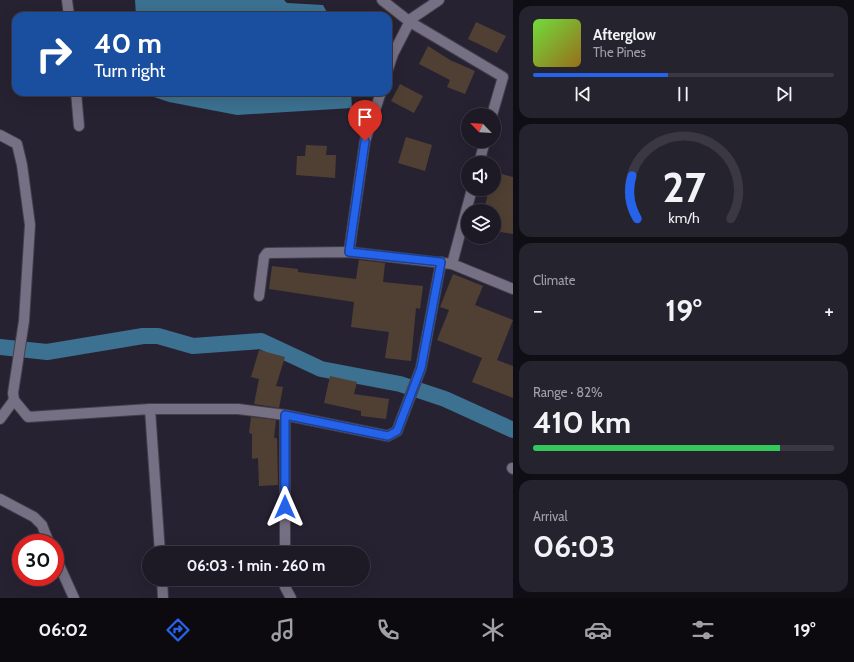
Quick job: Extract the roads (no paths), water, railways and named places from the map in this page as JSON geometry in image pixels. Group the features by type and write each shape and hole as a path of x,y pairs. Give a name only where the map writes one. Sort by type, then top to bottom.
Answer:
{"street":[{"path":"67,0 68,12"},
{"path":"382,0 410,22 503,77 494,108"},
{"path":"392,57 411,19 439,0"},
{"path":"76,96 79,126"},
{"path":"349,252 365,141 380,96"},
{"path":"0,135 17,144 23,172 30,225 24,321 16,365 13,393 14,400 28,417 150,409 238,409 285,415 388,436 397,431 421,368 441,262"},
{"path":"452,264 470,196"},
{"path":"259,296 264,257 267,253 349,252 441,262 452,264 513,289"},
{"path":"0,419 14,400"},
{"path":"150,409 160,546"},
{"path":"285,415 285,546"},
{"path":"0,499 34,517 42,525 46,534"},
{"path":"64,576 74,598"},
{"path":"162,586 163,598"},
{"path":"285,586 291,598"}],"water":[{"path":"135,0 284,0 287,3 323,5 327,12 136,12"},
{"path":"151,96 351,96 352,108 237,115 169,102"}],"waterway":[{"path":"0,347 47,352 143,336 158,336 193,346 261,341 321,369 400,384 445,399 513,430"}]}
